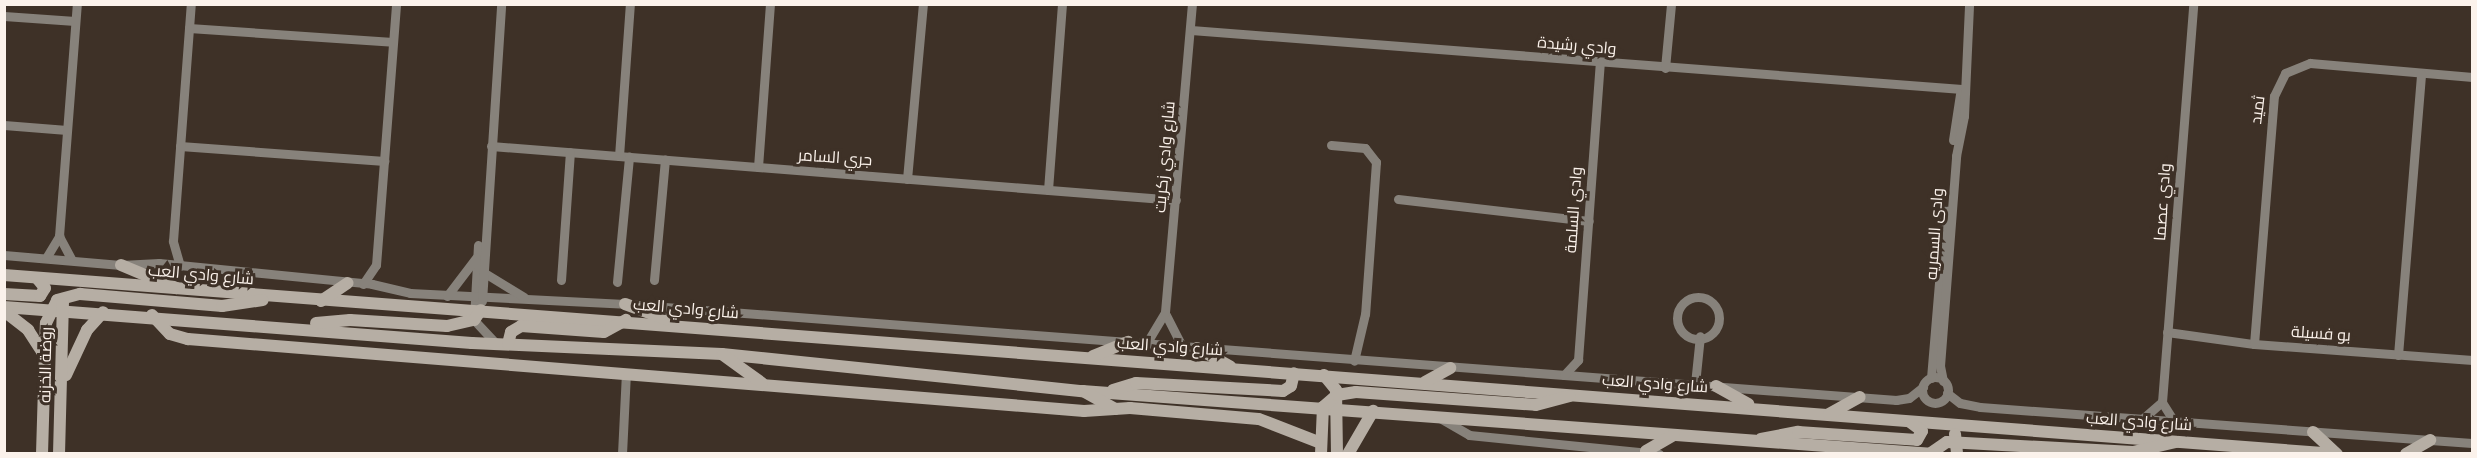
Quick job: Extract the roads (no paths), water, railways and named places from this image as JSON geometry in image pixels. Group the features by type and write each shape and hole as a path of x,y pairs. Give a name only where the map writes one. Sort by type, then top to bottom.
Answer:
{"street":[{"path":"46,258 59,236 77,4"},
{"path":"180,266 173,242 191,4"},
{"path":"384,286 376,265 396,4"},
{"path":"501,4 491,146 478,256 477,307 502,344"},
{"path":"618,156 630,4"},
{"path":"758,167 770,4"},
{"path":"907,178 923,4"},
{"path":"1048,190 1062,4"},
{"name":"شارع وادي زكريت","path":"1182,347 1172,335 1165,312 1192,4"},
{"path":"1665,68 1671,4"},
{"name":"وادى السمريه","path":"1931,378 1949,163 1962,89 1969,4"},
{"name":"وادي عصما","path":"2162,402 2193,4"},
{"path":"4,16 75,21"},
{"path":"189,28 393,42"},
{"name":"وادي رشيدة","path":"1191,30 1962,89"},
{"name":"وادي السلمة","path":"1578,360 1600,63"},
{"name":"ثميد","path":"2254,344 2274,96 2282,77 2292,68 2310,63 2472,77"},
{"path":"2398,355 2421,74"},
{"name":"وادى السمريه","path":"1943,381 1940,366 1956,156 1964,116 1962,89"},
{"path":"4,125 67,130"},
{"path":"1331,145 1369,149 1376,162 1365,314 1354,361"},
{"path":"180,146 384,161"},
{"name":"جري السامر","path":"491,146 1176,200"},
{"path":"561,279 570,152"},
{"path":"617,282 629,157"},
{"path":"654,280 665,160"},
{"path":"1398,199 1589,221"},
{"path":"477,307 483,272 482,234"},
{"path":"59,236 72,260"},
{"path":"159,263 173,242"},
{"path":"4,255 121,264 159,263 384,286 447,296 477,307"},
{"path":"447,296 478,256"},
{"path":"121,264 182,291"},
{"path":"363,285 376,265"},
{"path":"483,272 532,300"},
{"name":"شارع وادي العب","path":"4,275 321,301 477,307 684,326 2335,453"},
{"path":"4,294 40,296 45,288 37,278"},
{"path":"52,279 63,303"},
{"path":"321,301 348,283"},
{"path":"4,306 49,309 80,294 222,306 270,297"},
{"path":"1685,298 1717,303 1715,334 1700,336 1679,331 1680,303 1685,298"},
{"path":"306,326 339,320 447,326 477,307 532,300 625,304 1354,361 1903,400 1923,387 1931,378 1943,381 1947,393 1973,406 2140,421 2472,443"},
{"path":"63,303 103,312 306,326 502,344 722,354 1082,391 1323,407 1356,392 1536,405 1573,395"},
{"name":"روضة الخزنه","path":"59,453 64,381 63,303"},
{"path":"625,304 684,326"},
{"name":"روضة الخزنه","path":"42,453 49,309"},
{"path":"4,311 28,330 45,357"},
{"path":"64,381 87,330 103,312"},
{"name":"شارع وادي زكريت","path":"1146,344 1165,312"},
{"path":"152,315 170,334 188,339 762,383 1084,411 1115,410 1249,418 1280,424 1321,448 1323,407"},
{"path":"502,344 511,332 521,326 604,332 626,320"},
{"name":"بو فسيلة","path":"2167,332 2254,344 2472,360"},
{"path":"1695,384 1700,336"},
{"path":"1089,357 1128,342"},
{"path":"1197,348 1233,368"},
{"path":"722,354 762,383"},
{"path":"1564,375 1578,360 1592,377"},
{"path":"1425,382 1450,368"},
{"path":"621,453 626,373"},
{"path":"1109,391 1136,383 1283,391 1292,386 1294,373"},
{"path":"1324,375 1337,402 1337,453"},
{"path":"1716,386 1755,408"},
{"path":"1923,387 1924,396 1934,403 1947,393"},
{"path":"1082,391 1115,410"},
{"path":"1827,414 1860,397"},
{"path":"1337,402 1372,411 1861,451 1932,453 1942,444 1957,447 2133,452 2177,441"},
{"path":"2140,421 2162,402 2175,423"},
{"path":"1249,418 1279,403"},
{"path":"1348,453 1372,411"},
{"path":"1438,416 1469,435 1606,450 1653,452 1675,435"},
{"path":"1755,442 1798,432 1919,439 1921,428 1909,421"},
{"path":"1940,423 1953,430 1957,447"},
{"path":"2313,432 2335,453"},
{"path":"2406,453 2430,440"}]}
